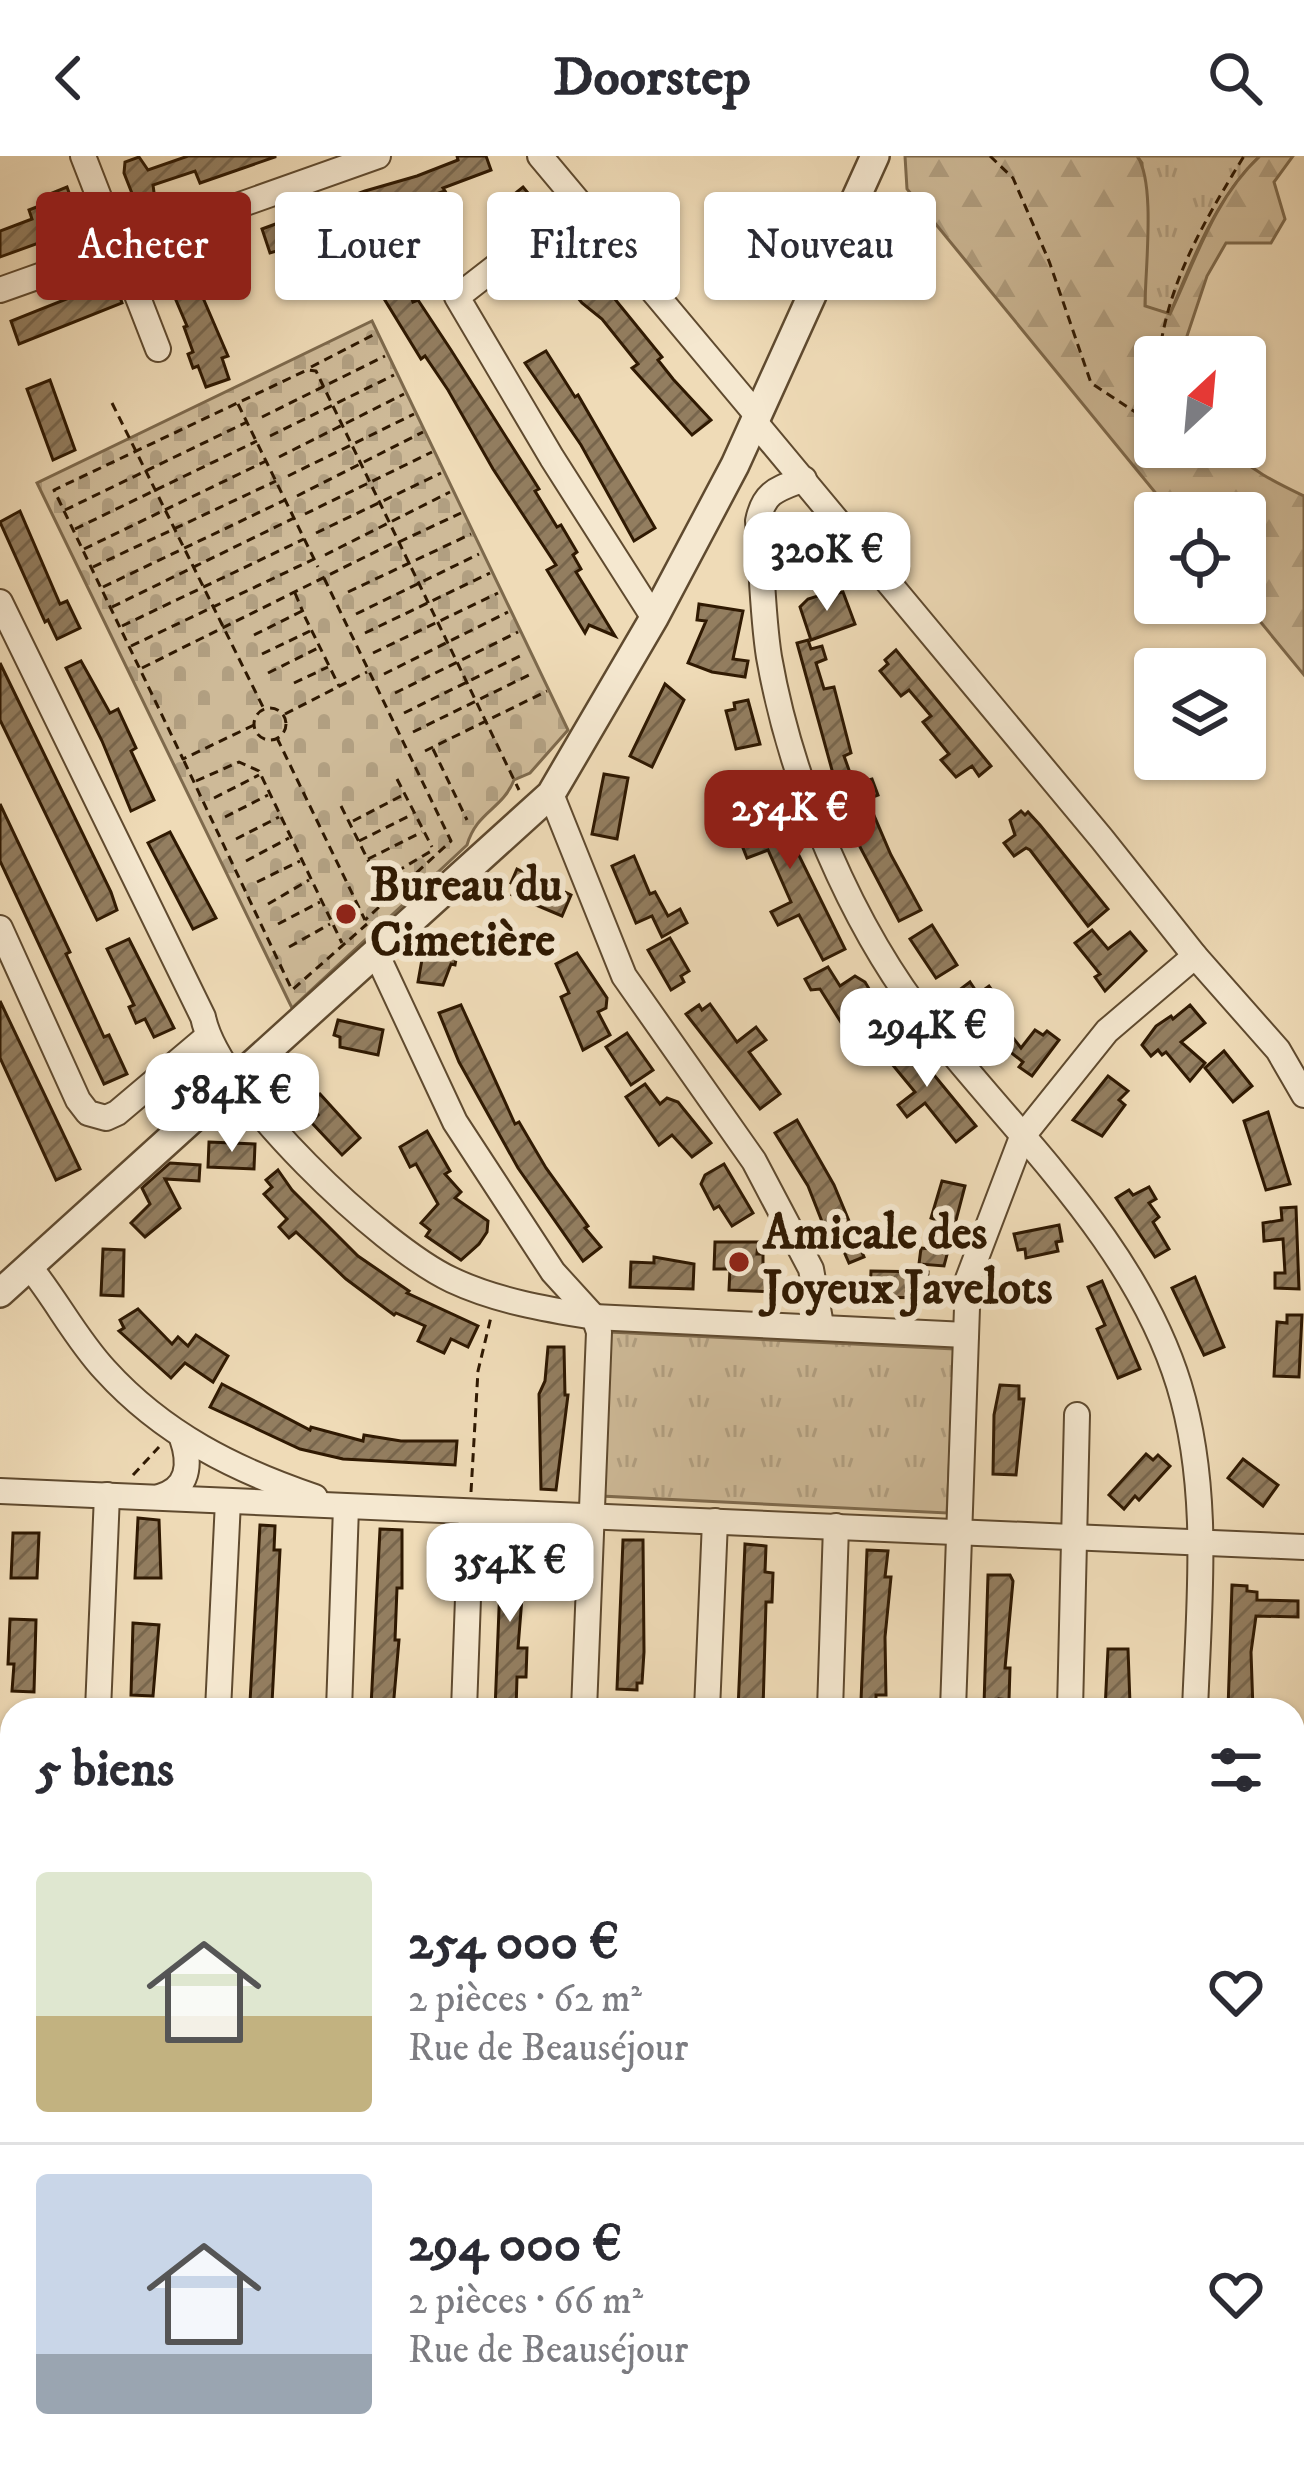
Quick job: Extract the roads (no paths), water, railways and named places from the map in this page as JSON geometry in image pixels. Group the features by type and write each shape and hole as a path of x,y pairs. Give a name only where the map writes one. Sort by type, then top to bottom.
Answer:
{"street":[{"path":"83,156 97,192"},
{"path":"251,201 378,156"},
{"path":"540,156 570,192"},
{"path":"0,1293 234,1081 372,936 541,804 654,618 735,465 873,160"},
{"path":"487,273 457,297 654,618"},
{"path":"0,290 36,277"},
{"path":"139,300 158,349"},
{"path":"658,300 1195,956 1278,1050 1304,1095"},
{"path":"804,479 762,502 758,520 769,656 788,736 847,896 928,1024 1110,1247 1144,1300 1179,1386 1202,1512 1195,1698"},
{"path":"0,602 202,1017 207,1037 248,1100 388,1242 438,1274 496,1298 594,1317 966,1335"},
{"path":"541,804 624,976 754,1161 811,1269 821,1325"},
{"path":"0,928 88,1113 106,1118 117,1113 207,1037"},
{"path":"372,936 446,1103 485,1172 554,1272 594,1317 599,1332 584,1698"},
{"path":"953,1698 968,1280 1022,1137 1107,1031 1195,956"},
{"path":"28,1266 104,1369 178,1435 253,1476 346,1507"},
{"path":"1070,1698 1077,1415"},
{"path":"157,1497 173,1493 185,1478 189,1459 178,1435"},
{"path":"0,1491 1304,1547"},
{"path":"99,1698 107,1495"},
{"path":"219,1698 228,1501"},
{"path":"339,1698 346,1507"},
{"path":"464,1698 471,1514"},
{"path":"708,1698 715,1521"},
{"path":"830,1698 836,1526"}],"place":[{"name":"Bureau du Cimetière","path":"346,914"},
{"name":"Amicale des Joyeux Javelots","path":"739,1262"}]}
